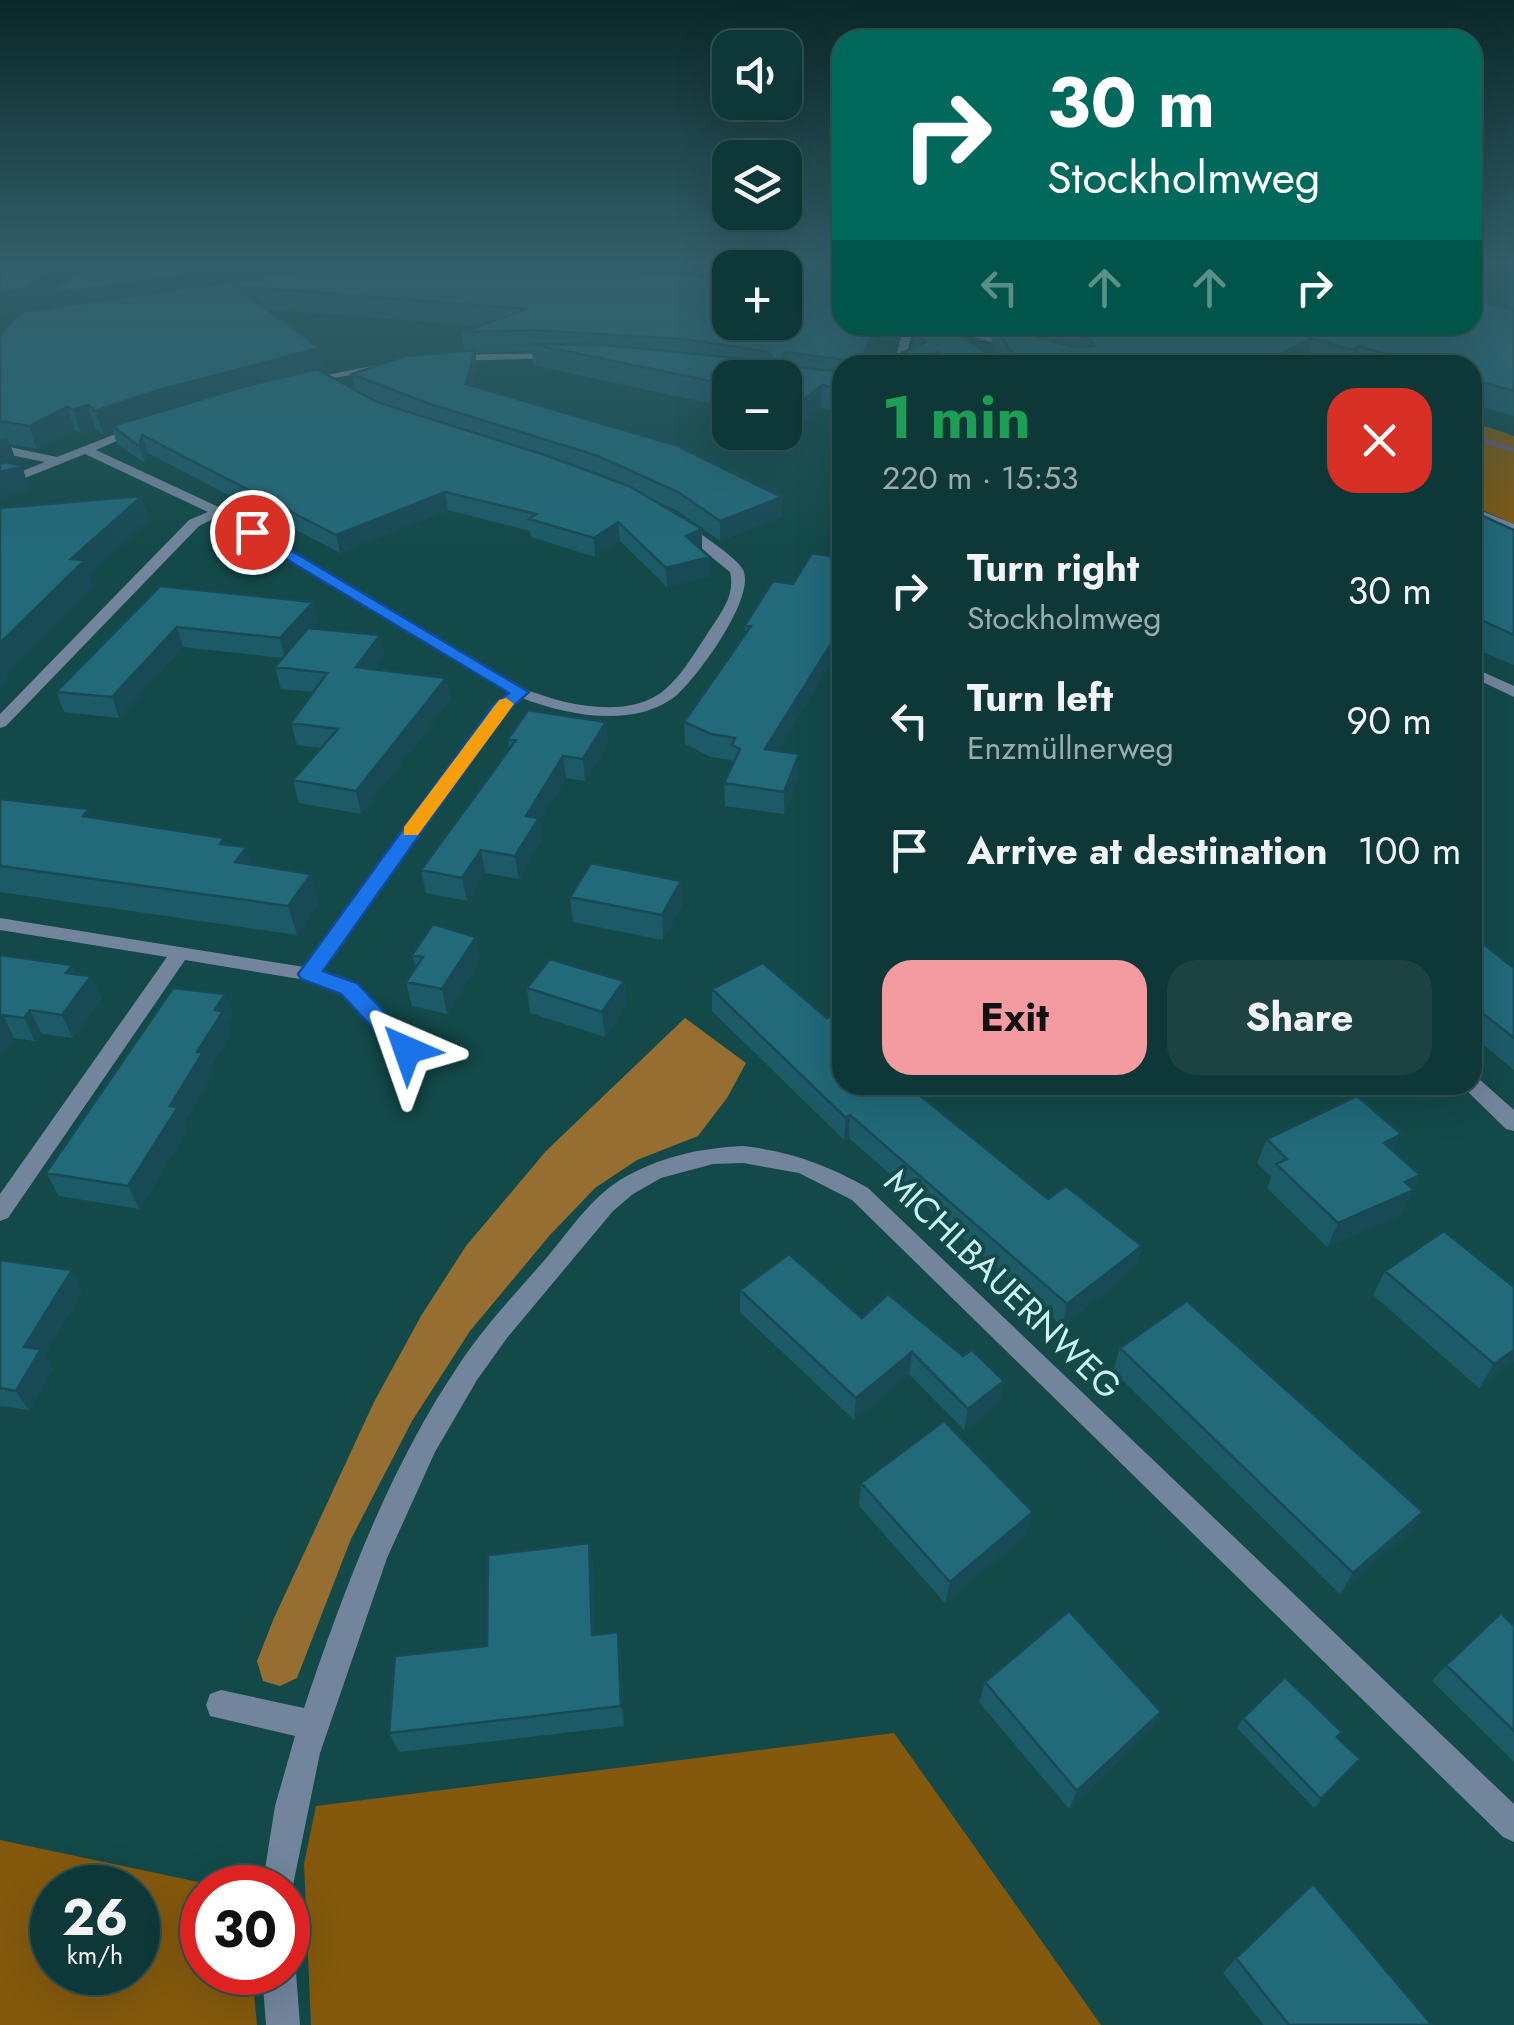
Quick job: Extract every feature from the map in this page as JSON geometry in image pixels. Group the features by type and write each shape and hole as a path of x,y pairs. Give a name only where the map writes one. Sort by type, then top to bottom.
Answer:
{"street":[{"path":"435,360 451,360"},
{"path":"289,383 418,361"},
{"path":"321,377 340,392"},
{"path":"0,484 157,422"},
{"path":"84,448 218,512 520,692 564,706 637,712 652,706 682,682 730,610 740,584 731,563 670,519"},
{"path":"0,449 54,460"},
{"path":"0,722 194,522 218,512"},
{"path":"1482,515 1514,529"},
{"path":"1482,677 1514,692"},
{"path":"309,974 499,709 520,692"},
{"path":"0,924 309,974 349,988 407,1050"},
{"path":"0,1212 179,954"},
{"path":"1482,1093 1514,1122"},
{"name":"MICHLBAUERNWEG","path":"282,1865 293,1792 312,1725 367,1571 446,1406 492,1339 623,1190 694,1158 732,1153 760,1155 811,1168 860,1194 1514,1826"},
{"path":"221,1705 312,1725"},
{"path":"281,1995 283,2025"}],"shaded area":[{"path":"1482,425 1514,436 1514,524 1482,510"},
{"path":"685,1018 746,1063 727,1098 698,1136 637,1160 595,1188 470,1331 412,1421 351,1539 297,1678 280,1686 263,1681 257,1661 274,1618 374,1402 421,1316 466,1246 546,1151"},
{"path":"894,1733 1101,2025 311,2025 310,1865 304,1864 316,1806"},
{"path":"0,1840 118,1865 30,1865 30,1995 160,1995 160,1874 180,1878 180,1995 254,1995 257,2025 0,2025"}],"building":[{"path":"0,360 276,360 95,411 88,405 73,410 67,407 29,426 0,421"},
{"path":"395,360 472,360 466,384 675,445 782,497 720,521 678,492 598,456 427,403 352,374"},
{"path":"606,360 767,360 712,360 712,381"},
{"path":"1482,360 1514,360 1514,391 1482,382"},
{"path":"802,368 832,371 832,387 822,385 803,400"},
{"path":"317,369 377,402 629,486 702,529 686,536 710,557 666,568 618,522 594,538 529,519 536,514 445,492 336,535 142,435 139,446 112,426"},
{"path":"0,464 22,466 0,472"},
{"path":"142,496 71,559 85,560 0,643 0,508"},
{"path":"1482,516 1514,530 1514,635 1482,621"},
{"path":"812,553 832,556 832,642 765,749 799,754 784,792 724,783 740,749 732,745 735,738 711,734 684,722 751,626 745,625 773,581 793,584"},
{"path":"160,586 313,602 280,638 177,627 112,697 56,692"},
{"path":"308,628 380,635 356,667 446,678 356,791 293,780 338,729 291,723 327,673 275,667"},
{"path":"528,710 606,722 583,759 563,756 526,816 539,818 515,856 481,850 462,878 421,870 516,740 508,739"},
{"path":"0,799 89,809 83,816 224,838 220,844 247,847 235,862 311,874 288,906 0,866"},
{"path":"591,863 681,881 662,915 570,897"},
{"path":"433,924 476,937 442,989 406,982 423,957 412,955"},
{"path":"1482,943 1514,968 1514,1038 1482,1013"},
{"path":"0,955 72,965 66,973 91,976 62,1015 30,1010 24,1018 0,1018"},
{"path":"550,959 624,981 602,1012 527,988"},
{"path":"763,963 827,1018 832,1017 832,1095 919,1095 1048,1199 1066,1186 1142,1246 1067,1304 850,1115 846,1118 712,989"},
{"path":"173,988 225,994 215,1010 223,1011 170,1106 178,1107 128,1186 46,1173"},
{"path":"1357,1096 1401,1134 1384,1143 1420,1175 1405,1182 1414,1190 1338,1223 1276,1164 1287,1159 1267,1139"},
{"path":"1444,1231 1514,1287 1514,1350 1494,1364 1385,1271"},
{"path":"789,1254 862,1318 888,1294 963,1356 972,1350 1004,1381 968,1409 912,1352 856,1398 740,1290"},
{"path":"0,1260 72,1270 24,1347 41,1349 16,1391 0,1388"},
{"path":"1187,1301 1423,1512 1353,1573 1120,1348"},
{"path":"944,1421 1033,1512 950,1582 861,1483"},
{"path":"589,1543 592,1635 618,1632 621,1706 389,1733 395,1656 487,1646 488,1555"},
{"path":"1069,1611 1161,1712 1077,1791 985,1682"},
{"path":"1501,1613 1514,1626 1514,1731 1446,1665"},
{"path":"1285,1677 1342,1732 1337,1737 1360,1759 1321,1799 1243,1718"},
{"path":"1313,1884 1432,2025 1289,2025 1236,1958"}],"waterway":[{"path":"1482,439 1514,450"}],"slow traffic":[{"path":"411,831 506,704"}],"route":[{"path":"252,532 520,692 499,709 309,974 349,988 407,1050"}]}
